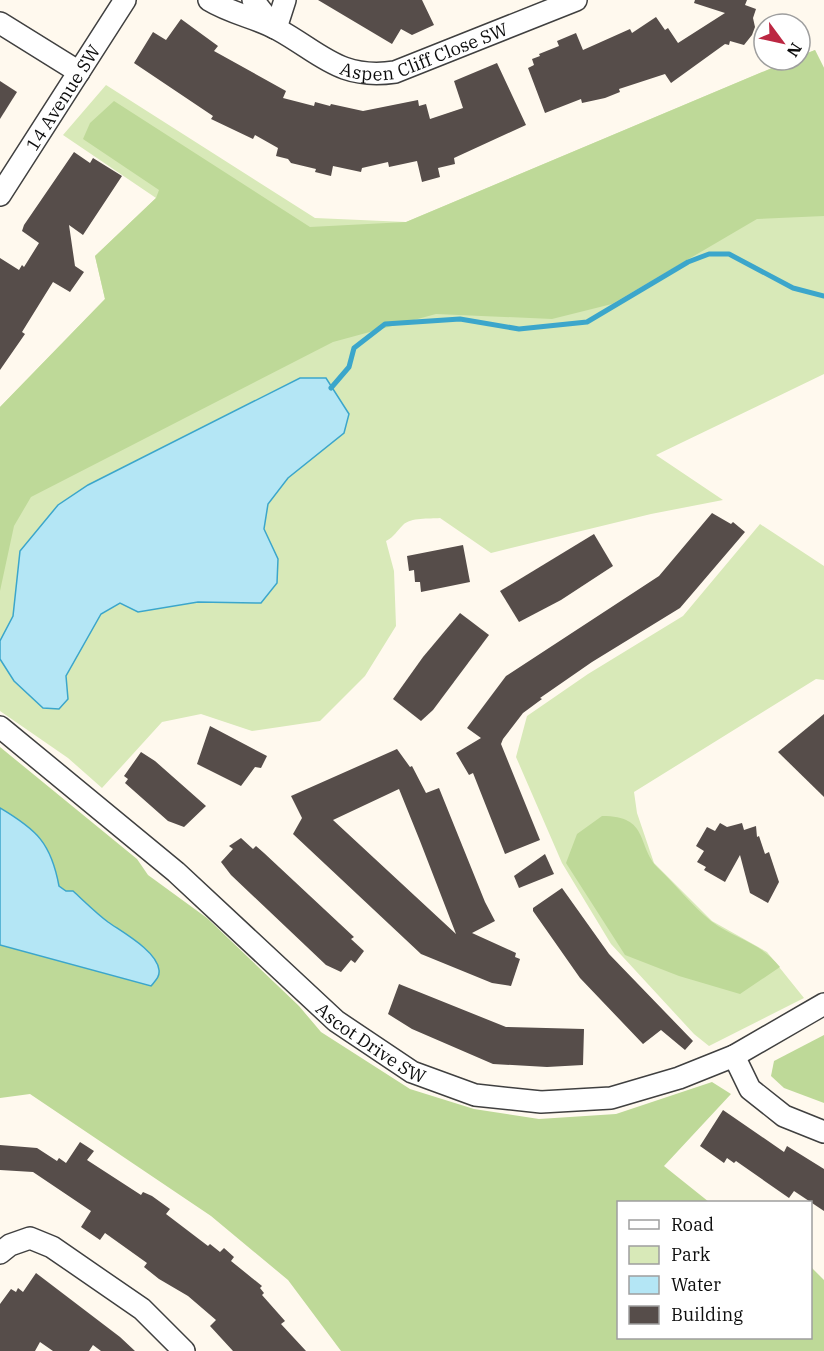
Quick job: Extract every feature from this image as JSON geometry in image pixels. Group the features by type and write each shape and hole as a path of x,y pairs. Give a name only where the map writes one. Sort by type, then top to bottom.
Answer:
{"street":[{"name":"14 Avenue SW","path":"0,195 125,0"},
{"name":"Aspen Cliff Close SW","path":"209,0 230,13 276,28 326,62 376,75 395,72 576,0"},
{"name":"Aspen Cliff Close SW","path":"253,0 276,28"},
{"path":"276,28 285,0"},
{"path":"0,23 79,72"},
{"name":"Ascot Drive SW","path":"0,727 176,872 336,1021 412,1072 475,1095 541,1101 611,1098 679,1078 734,1056 824,1004"},
{"path":"734,1056 750,1089 784,1116 824,1132"},
{"path":"0,1253 10,1245 30,1238 52,1247 142,1309 184,1351"}],"green space":[{"path":"815,50 824,68 824,374 656,455 723,500 651,514 491,553 440,518 406,522 386,541 394,571 396,626 365,676 320,721 252,731 201,714 162,722 102,788 68,758 0,711 0,407 105,299 95,256 156,198 63,135 106,85 315,218 406,222 762,72 812,72 812,51"},
{"path":"815,50 824,68 824,216 757,219 612,304 552,319 436,314 333,342 31,497 14,526 0,591 0,407 105,299 95,256 156,198 159,190 83,139 90,123 114,101 310,227 406,222 762,72 812,72 812,51"},
{"path":"760,524 824,566 824,680 816,679 634,792 637,813 654,863 712,921 767,952 804,998 709,1046 694,1034 611,944 562,863 516,757 527,716 588,674 683,616"},
{"path":"0,747 137,859 148,875 207,918 299,1006 321,1032 410,1089 474,1109 539,1119 616,1114 712,1082 731,1094 664,1166 708,1201 617,1201 617,1339 812,1339 812,1268 824,1280 824,1351 341,1351 288,1280 211,1216 30,1094 0,1098"},
{"path":"602,816 617,817 635,826 651,859 697,909 720,927 756,946 780,967 740,994 679,976 625,955 566,863 577,834"},
{"path":"824,1035 824,1103 784,1088 771,1076 774,1061"}],"water":[{"path":"300,378 326,378 349,414 344,433 288,478 268,504 264,529 278,559 277,583 261,603 198,602 138,612 120,603 101,614 66,676 68,699 59,709 43,708 14,681 0,659 0,641 13,616 20,551 58,505 88,485"},
{"path":"0,808 24,823 47,848 59,886 66,891 73,891 152,956 159,972 151,986 0,945"}],"building":[{"path":"318,0 422,0 434,25 412,35 401,29 392,44"},
{"path":"695,0 747,0 745,5 756,9 752,12 752,35 744,45 730,41 729,45 725,44 671,83 665,74 619,89 620,92 605,98 582,103 581,99 545,113 528,68 534,65 532,59 559,46 557,41 576,33 583,50 630,29 632,33 656,17 665,30 668,28 678,43 725,13 694,3"},
{"path":"181,19 218,46 214,51 286,91 283,98 314,106 315,102 363,111 418,100 419,106 426,104 430,119 463,108 454,81 497,63 526,125 454,158 455,164 438,168 440,177 422,182 417,161 389,167 388,162 362,168 361,172 333,166 331,176 315,172 316,169 291,163 288,159 276,156 278,148 255,135 253,139 211,119 213,116 134,63 153,32 166,40"},
{"path":"0,81 17,92 0,119"},
{"path":"74,152 90,163 93,158 122,176 83,235 69,225 75,266 84,272 70,292 53,282 22,332 25,334 0,370 0,258 19,270 22,265 24,267 39,243 22,231 24,225"},
{"path":"712,513 731,524 733,522 745,532 680,608 592,662 540,698 542,699 523,713 503,739 501,744 540,840 505,854 473,773 469,775 456,753 481,738 467,728 506,676 659,576"},
{"path":"594,534 613,566 561,600 519,622 500,591"},
{"path":"463,545 470,582 421,592 420,582 415,582 414,570 409,571 407,556"},
{"path":"460,613 489,635 433,710 421,721 393,699 423,657"},
{"path":"824,714 824,797 778,752"},
{"path":"210,726 267,756 261,768 255,767 241,786 197,764"},
{"path":"397,749 410,767 412,766 426,793 439,788 485,902 495,921 472,933 516,953 515,957 520,959 511,986 492,983 421,954 293,834 302,818 291,796","holes":["399,789 456,934 333,820"]},
{"path":"141,752 155,761 206,806 184,827 168,821 125,783 128,779 124,776"},
{"path":"720,823 727,827 742,823 744,830 756,826 757,837 759,836 765,854 769,852 779,882 768,903 750,893 740,855 725,882 704,870 706,867 697,862 704,851 696,846 707,827 715,831"},
{"path":"241,838 253,849 256,846 264,853 354,937 351,939 364,951 355,963 351,960 341,972 326,965 231,875 221,862 233,849 229,846"},
{"path":"545,854 554,874 519,888 514,876"},
{"path":"562,888 609,954 693,1041 685,1050 661,1030 643,1044 580,978 533,911 533,908"},
{"path":"399,984 506,1027 584,1029 583,1065 547,1067 493,1064 412,1029 388,1014"},
{"path":"723,1110 784,1152 787,1146 824,1169 824,1211 794,1191 789,1198 736,1161 734,1163 727,1158 724,1163 700,1146"},
{"path":"80,1142 94,1151 87,1160 141,1195 143,1192 152,1196 170,1209 166,1214 208,1246 210,1244 220,1252 224,1248 234,1257 231,1261 262,1286 260,1288 264,1293 262,1295 285,1321 281,1324 306,1351 233,1351 210,1326 216,1320 188,1296 159,1279 144,1267 147,1263 105,1233 100,1240 81,1227 91,1211 33,1172 0,1170 0,1145 37,1148 57,1161 59,1158 66,1163"},
{"path":"36,1273 135,1351 101,1351 93,1345 89,1351 53,1351 40,1342 35,1351 0,1351 0,1304 11,1289 16,1292 18,1288 23,1292"}],"waterway":[{"path":"331,388 349,367 354,348 385,324 460,319 519,329 587,322 688,262 709,254 729,254 793,288 824,296"}]}
